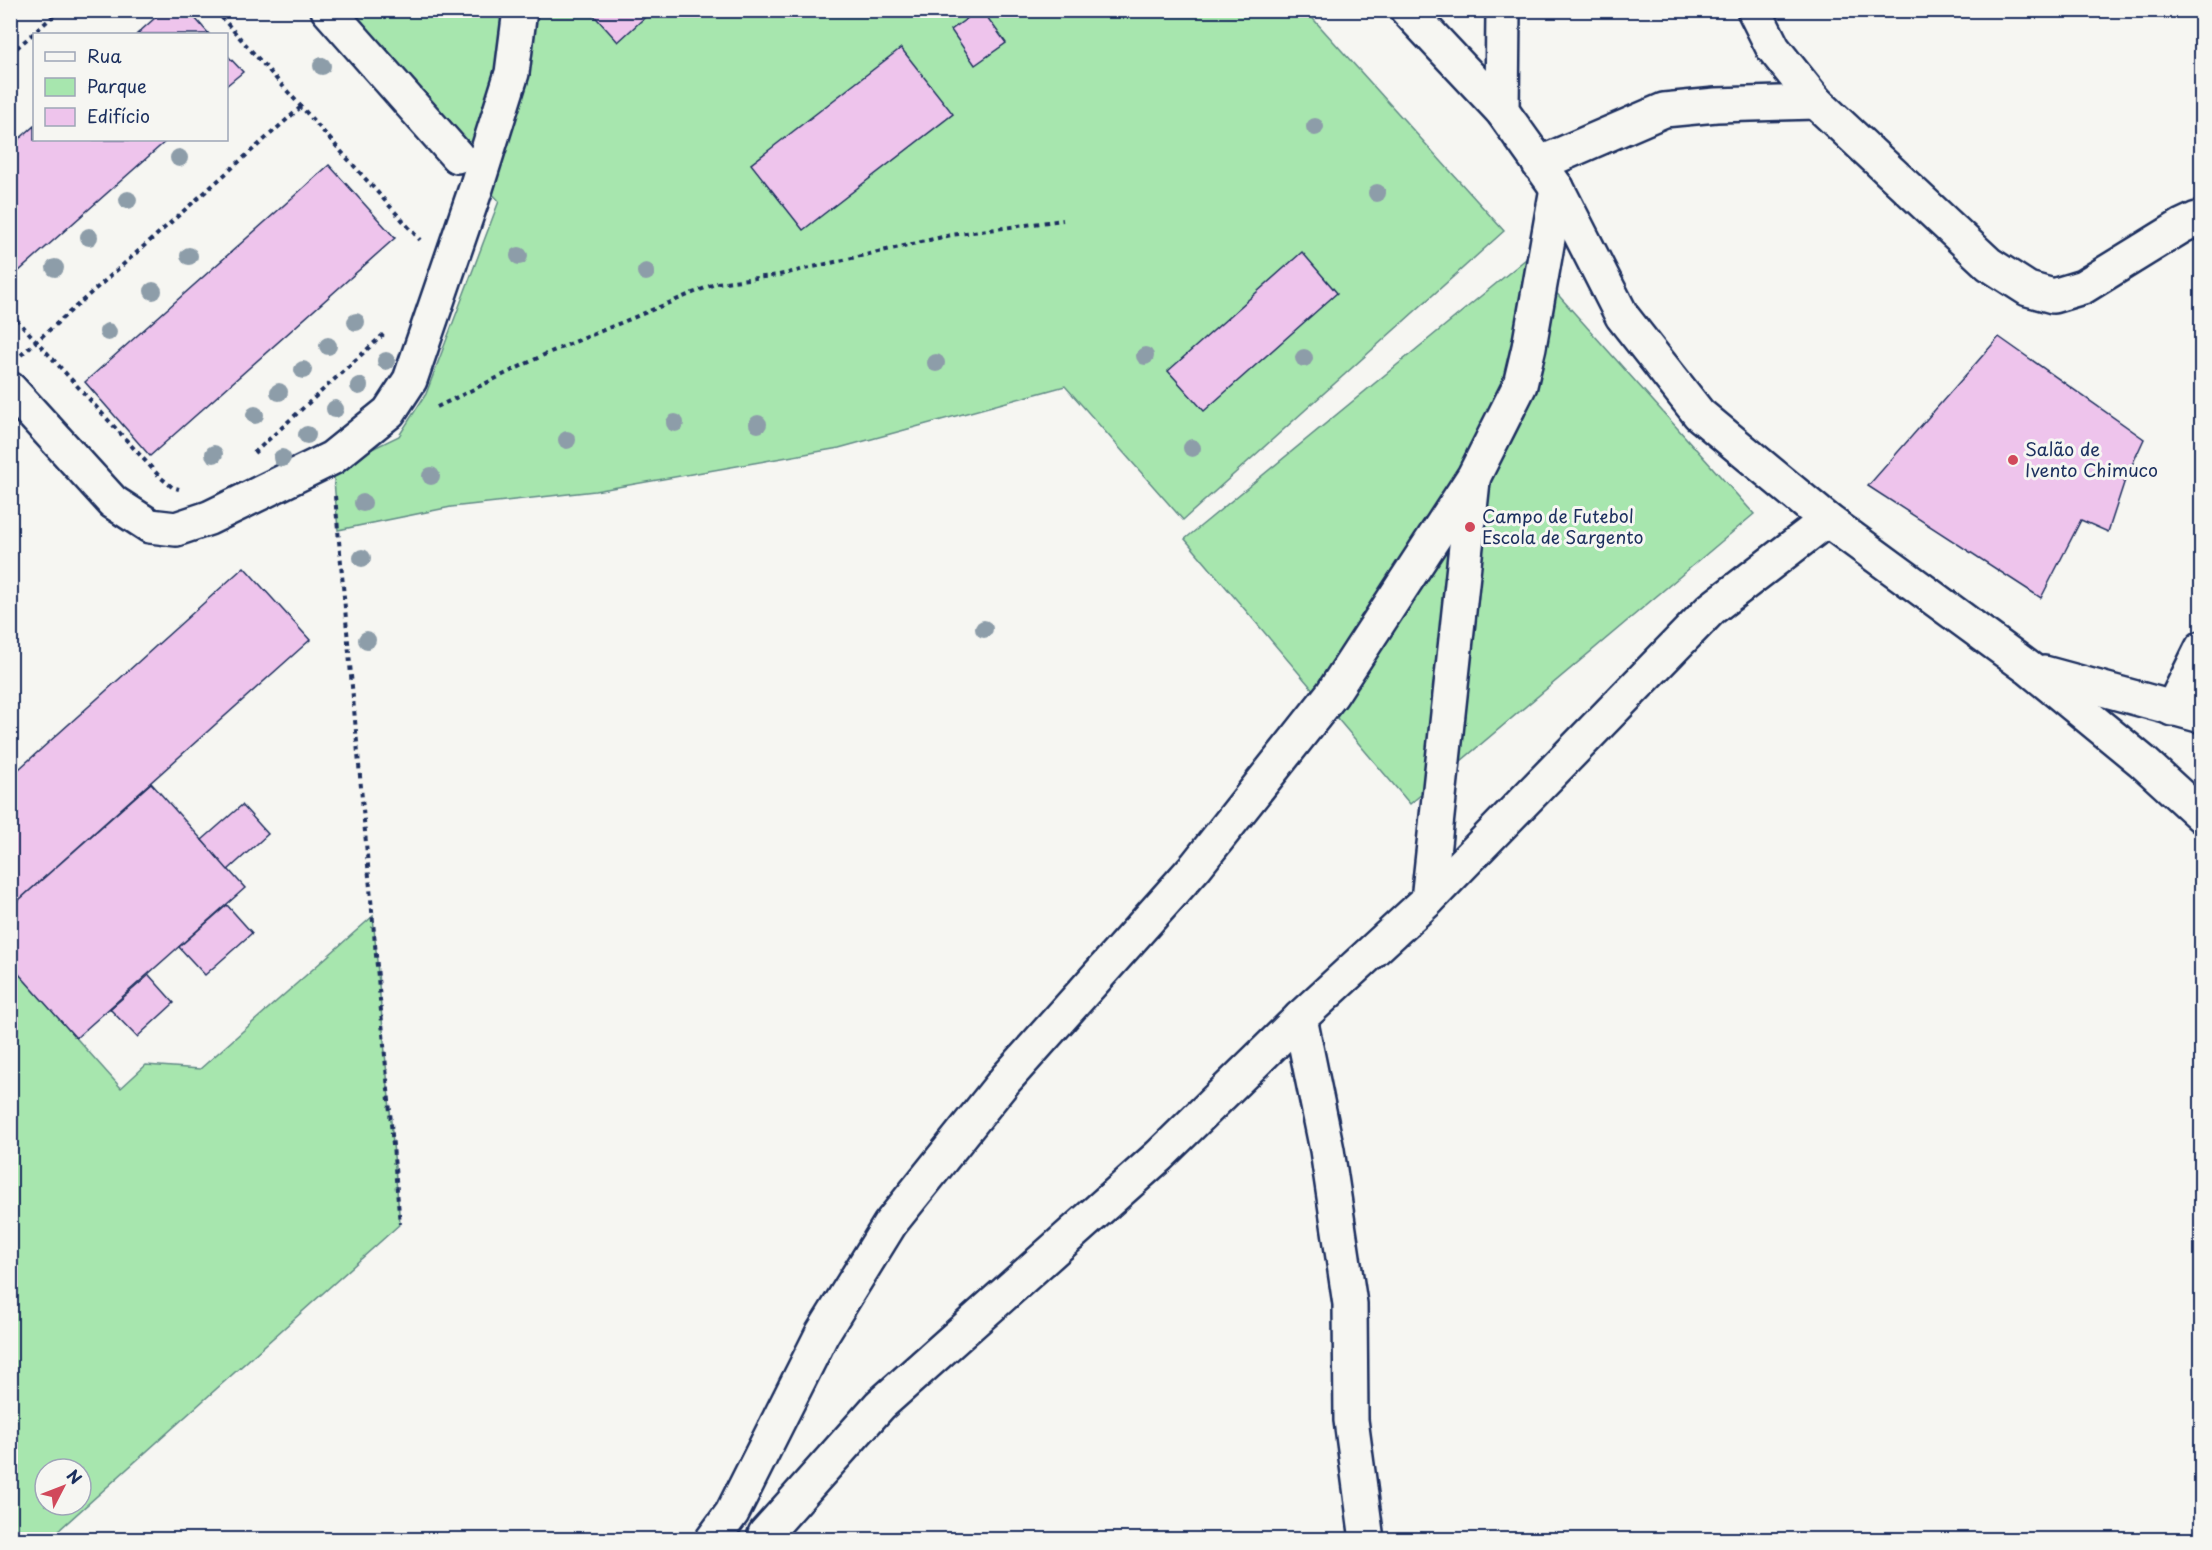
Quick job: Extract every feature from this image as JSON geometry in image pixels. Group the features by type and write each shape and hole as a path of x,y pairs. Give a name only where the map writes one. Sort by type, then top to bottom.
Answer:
{"street":[{"path":"328,10 457,156"},
{"path":"10,388 113,502 150,526 176,529 209,518 332,458 389,412 410,380 476,188 512,73 520,10"},
{"path":"1407,10 1502,111 1548,176 1622,316 1699,414 1827,520 2030,669 2142,760 2202,816"},
{"path":"1502,111 1503,10"},
{"path":"1754,10 1773,48 1816,102 1989,264 2028,289 2053,296 2083,287 2182,226 2197,219 2202,220"},
{"path":"1548,176 1664,110 1716,105 1816,102"},
{"path":"712,1539 732,1513 822,1334 890,1224 1006,1079 1197,866 1332,694 1474,476 1520,385 1529,347 1548,176"},
{"path":"1428,900 1474,476"},
{"path":"732,1513 768,1537 880,1405 1159,1156 1300,1018 1428,900 1711,609 1827,520"},
{"path":"2030,669 2187,712 2202,648"},
{"path":"1300,1018 1326,1150 1350,1304 1352,1420 1367,1539"}],"path":[{"path":"34,33 60,10"},
{"path":"214,10 420,240"},
{"path":"10,54 33,34"},
{"path":"19,357 301,107"},
{"path":"435,408 548,353 717,283 779,275 951,235 1064,220"},
{"path":"10,312 159,476 172,488 182,489"},
{"path":"251,456 387,332"},
{"path":"332,458 400,1224"}],"green space":[{"path":"328,11 1306,11 1504,231 1183,520 1065,386 839,448 595,491 451,507 338,530 333,468 399,436 426,394 499,201"},
{"name":"Campo de Futebol Escola de Sargento","path":"1526,259 1754,514 1410,804 1185,539"},
{"path":"373,916 400,1224 93,1500 93,1457 33,1457 33,1517 74,1517 49,1539 11,1539 10,964 121,1088 146,1065 200,1069"}],"building":[{"path":"164,10 188,10 208,33 138,33"},
{"path":"589,10 653,10 618,42"},
{"path":"982,10 1006,43 975,65 951,30"},
{"path":"901,48 953,114 803,230 751,164"},
{"path":"228,56 243,72 228,84"},
{"path":"33,127 33,141 166,141 10,279 10,147"},
{"path":"329,165 395,238 150,456 85,382"},
{"path":"1302,252 1337,293 1204,411 1168,371"},
{"name":"Salão de Ivento Chimuco","path":"1999,337 2144,439 2125,480 2108,532 2081,520 2041,598 1868,486"},
{"path":"244,567 310,640 10,908 10,777"},
{"path":"151,783 245,888 76,1038 10,964 10,908"},
{"path":"242,805 268,834 228,870 202,840"},
{"path":"227,905 252,933 205,975 179,947"},
{"path":"149,975 174,1003 137,1037 110,1009"}],"place":[{"name":"Salão de Ivento Chimuco","path":"2013,460"},
{"name":"Campo de Futebol Escola de Sargento","path":"1470,527"}]}
